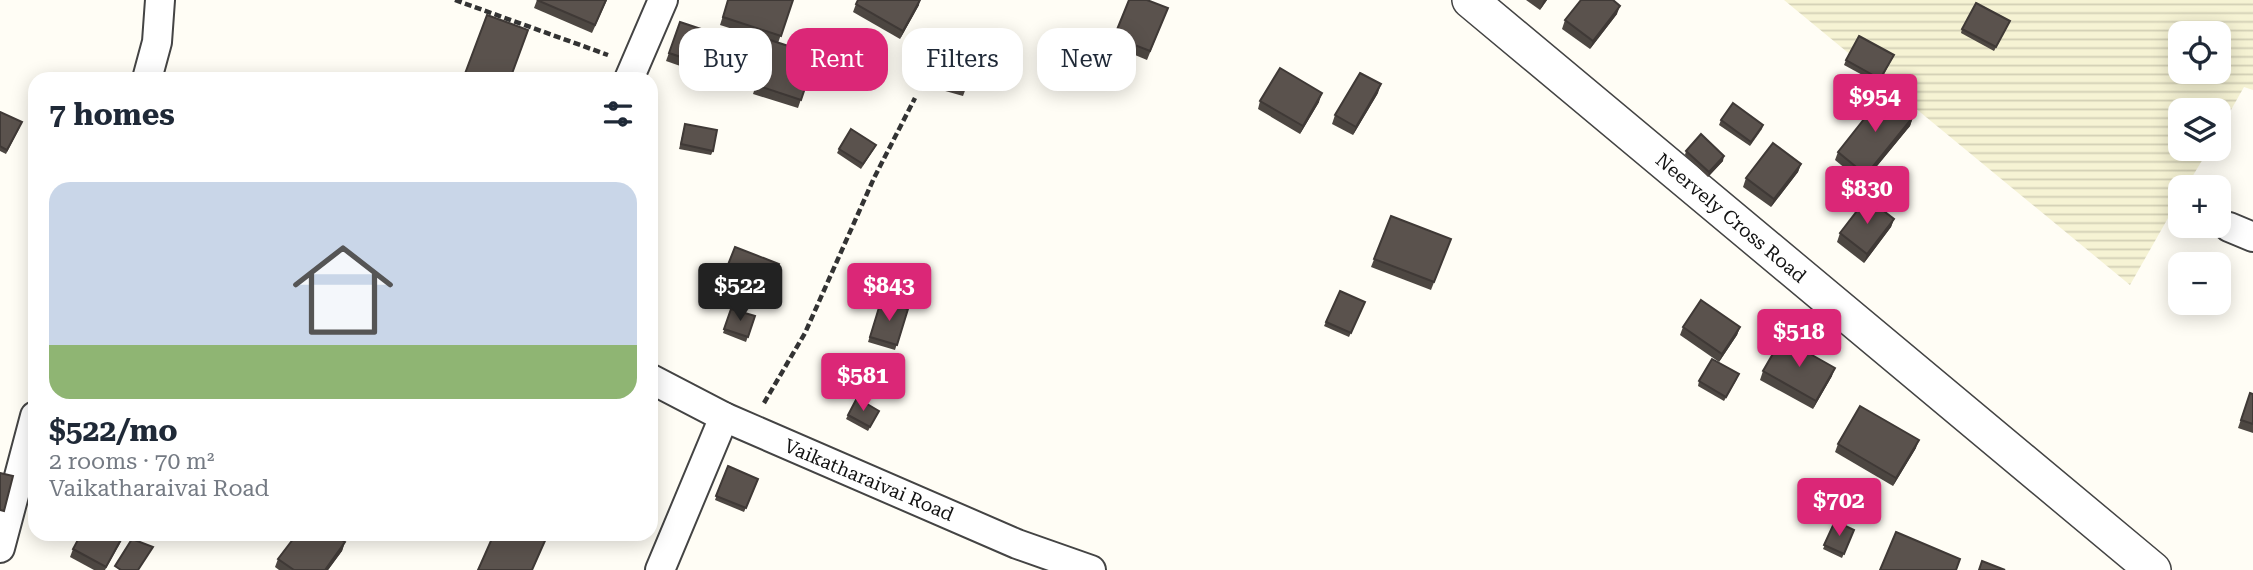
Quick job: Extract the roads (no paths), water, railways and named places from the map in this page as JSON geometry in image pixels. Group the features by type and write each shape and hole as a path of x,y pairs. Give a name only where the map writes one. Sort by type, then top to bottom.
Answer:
{"street":[{"path":"149,72 157,42 160,0"},
{"path":"632,71 663,0"},
{"name":"Neervely Cross Road","path":"1470,0 2153,570"},
{"name":"Vaikatharaivai Road","path":"658,383 737,423 1017,544 1091,570"},
{"path":"660,570 737,423"},
{"path":"0,548 28,442"}]}
